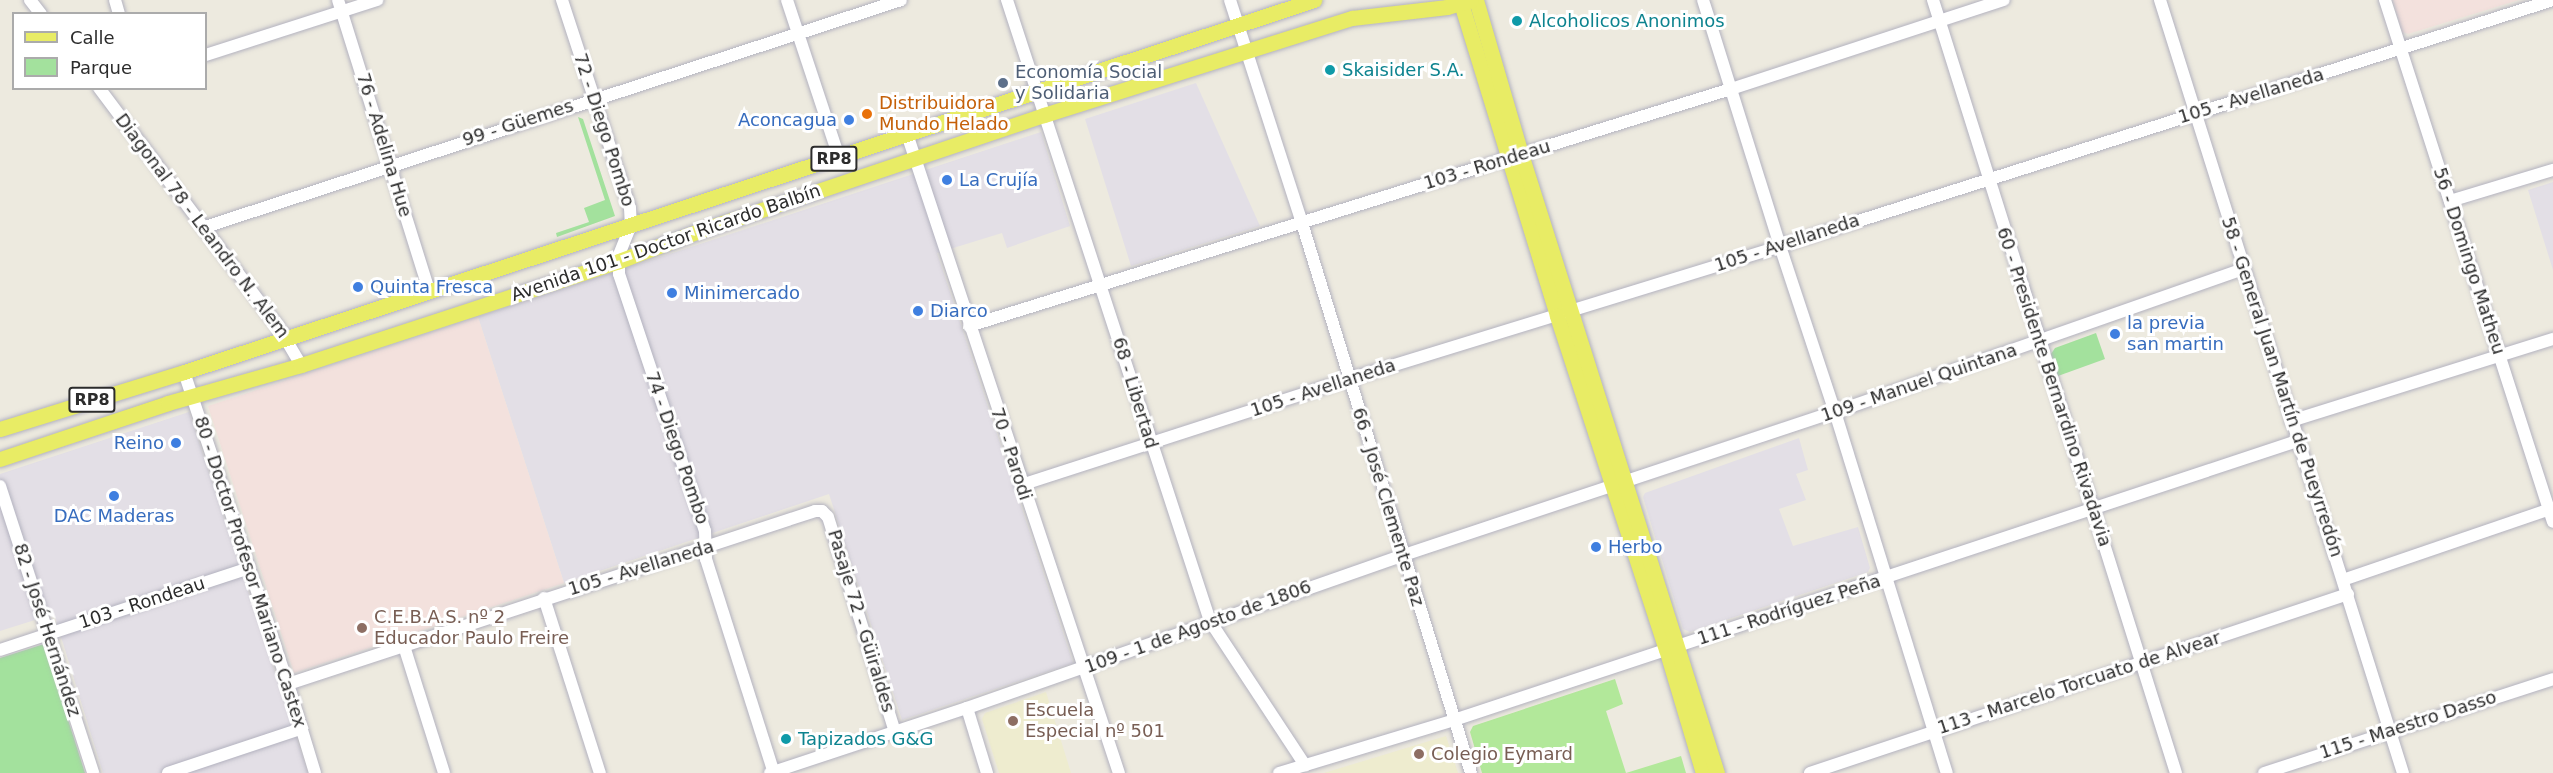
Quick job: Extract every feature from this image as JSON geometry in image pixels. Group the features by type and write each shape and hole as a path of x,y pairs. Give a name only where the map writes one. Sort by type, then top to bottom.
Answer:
{"main road":[{"name":"Avenida 101 - Doctor Ricardo Balbín","path":"0,429 184,372 1314,0"},
{"name":"Avenida 101 - Doctor Ricardo Balbín","path":"0,459 195,396 301,365 619,261 699,231 1044,115 1246,51 1366,14 1435,9 1467,1"},
{"path":"1467,1 1619,485 1672,647 1717,773"},
{"path":"1672,647 1703,773"}],"street":[{"path":"30,0 39,12"},
{"path":"207,55 340,6 377,0"},
{"name":"72 - Diego Pombo","path":"562,0 630,208 631,225 619,261"},
{"path":"788,0 839,157"},
{"name":"99 - Güemes","path":"205,227 901,0"},
{"name":"68 - Libertad","path":"1007,0 1101,284 1150,444 1210,621 1305,765"},
{"name":"66 - José Clemente Paz","path":"1230,0 1302,223 1348,379 1471,773"},
{"path":"1703,0 1780,246 1836,412 1885,579 1947,773"},
{"name":"60 - Presidente Bernardino Rivadavia","path":"1934,0 2038,341 2176,773"},
{"name":"103 - Rondeau","path":"969,326 1731,89 2004,0"},
{"name":"58 - General Juan Martín de Pueyrredón","path":"2160,0 2403,773"},
{"name":"56 - Domingo Matheu","path":"2385,0 2499,356 2551,509 2553,522"},
{"name":"105 - Avellaneda","path":"1021,485 1348,379 1780,246 2553,0"},
{"name":"76 - Adelina Hue","path":"340,6 429,291"},
{"name":"Diagonal 78 - Leandro N. Alem","path":"101,90 286,337 301,365"},
{"name":"70 - Parodi","path":"907,134 1021,485 1119,773"},
{"path":"2450,201 2553,170"},
{"name":"74 - Diego Pombo","path":"619,261 623,288 705,531 706,559 773,772"},
{"name":"109 - Manuel Quintana","path":"1619,485 1836,412 2244,269"},
{"path":"2291,421 2553,339"},
{"name":"80 - Doctor Profesor Mariano Castex","path":"184,372 195,396 315,773"},
{"name":"111 - Rodríguez Peña","path":"1279,773 1454,720 2092,511 2297,441"},
{"name":"109 - 1 de Agosto de 1806","path":"773,772 967,708 1210,621 1404,555 1619,485"},
{"name":"82 - José Hernández","path":"0,486 93,773"},
{"path":"2343,580 2551,509"},
{"name":"105 - Avellaneda","path":"288,684 544,598 707,548 815,510 822,511"},
{"name":"Pasaje 72 - Güiraldes","path":"822,511 828,517 895,732"},
{"name":"103 - Rondeau","path":"0,650 249,568"},
{"name":"113 - Marcelo Torcuato de Alvear","path":"1810,773 2348,594"},
{"path":"544,598 600,773"},
{"path":"404,646 444,773"},
{"name":"115 - Maestro Dasso","path":"2264,773 2389,730 2553,679"},
{"path":"967,708 987,773"},
{"path":"168,773 300,729"}],"shaded area":[{"path":"2393,0 2519,0 2408,34 2402,32"},
{"path":"1196,83 1260,226 1131,266 1085,119"},
{"path":"1041,132 1070,226 1007,248 1002,233 937,253 1073,663 902,720 829,494 564,583 478,317"},
{"path":"2553,182 2553,270 2528,190"},
{"path":"478,317 564,583 294,673 208,406"},
{"path":"189,412 308,773 103,773 54,614 0,631 0,474"},
{"path":"1799,438 1808,470 1796,474 1806,500 1779,509 1793,546 1858,527 1870,568 1868,572 1690,632 1683,629 1643,497 1645,493"},
{"path":"1046,692 1071,773 999,773 982,719 985,713"},
{"name":"Colegio Eymard","path":"1446,736 1458,773 1324,773"}],"green space":[{"path":"578,117 583,119 615,216 557,237 556,233 589,222 584,208 605,200"},
{"path":"2096,333 2105,359 2058,376 2051,354 2055,348"},
{"path":"44,644 85,773 0,773 0,658"},
{"path":"1615,679 1623,704 1606,711 1626,773 1482,773 1470,732 1473,726"},
{"path":"1681,756 1686,773 1626,773"}],"place":[{"name":"Alcoholicos Anonimos","path":"1517,21"},
{"name":"Skaisider S.A.","path":"1330,70"},
{"name":"Economía Social y Solidaria","path":"1003,83"},
{"name":"Distribuidora Mundo Helado","path":"867,114"},
{"name":"Aconcagua","path":"849,120"},
{"name":"La Crujía","path":"947,180"},
{"name":"Quinta Fresca","path":"358,287"},
{"name":"Minimercado","path":"672,293"},
{"name":"Diarco","path":"918,311"},
{"name":"la previa san martin","path":"2115,334"},
{"name":"Reino","path":"176,443"},
{"name":"DAC Maderas","path":"114,496"},
{"name":"Herbo","path":"1596,547"},
{"name":"C.E.B.A.S. nº 2 Educador Paulo Freire","path":"362,628"},
{"name":"Escuela Especial nº 501","path":"1013,721"},
{"name":"Tapizados G&G","path":"786,739"},
{"name":"Colegio Eymard","path":"1419,754"}]}
